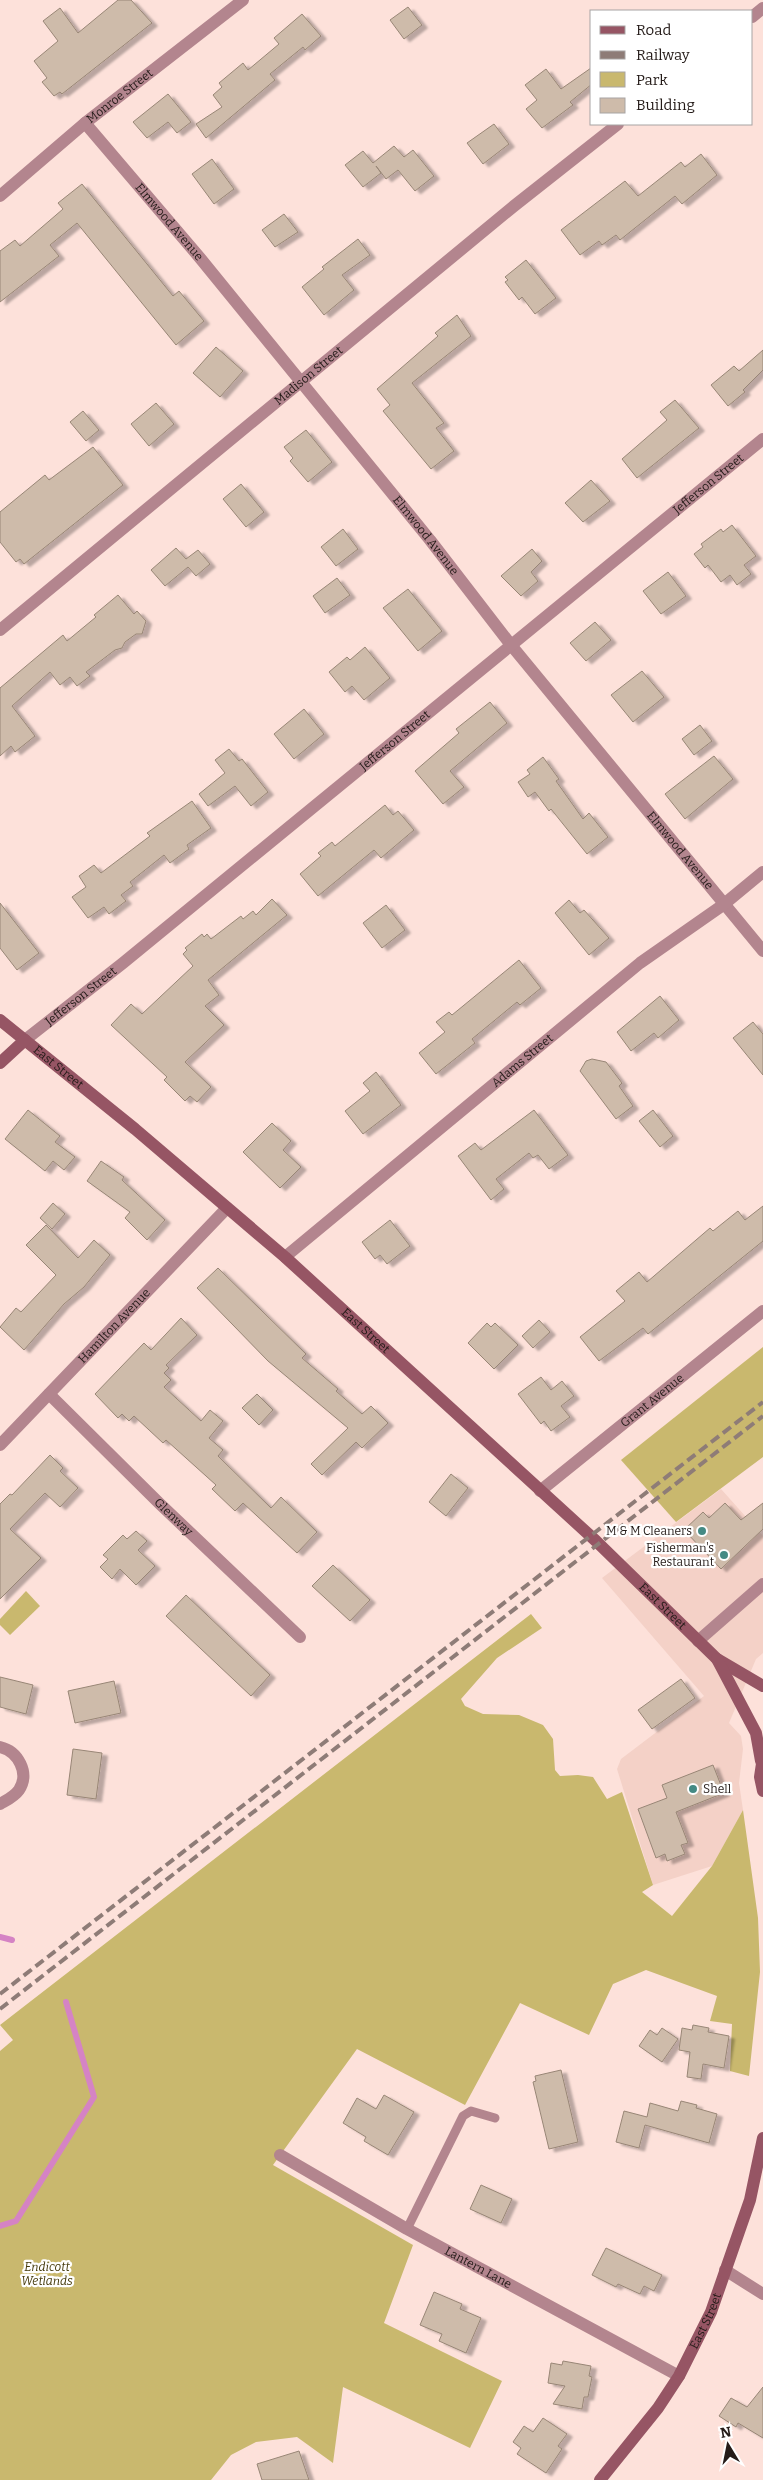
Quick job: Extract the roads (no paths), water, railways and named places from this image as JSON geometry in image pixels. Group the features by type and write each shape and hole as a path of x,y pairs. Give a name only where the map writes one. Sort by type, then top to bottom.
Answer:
{"main road":[{"name":"East Street","path":"0,1020 135,1129 285,1258 596,1541 717,1659 763,1686"},
{"path":"0,1062 25,1040"},
{"name":"East Street","path":"717,1659 756,1733 762,1759 760,1777 763,1791"},
{"name":"East Street","path":"600,2480 658,2408 679,2376 711,2312 750,2200 763,2138"}],"street":[{"name":"Monroe Street","path":"0,196 85,123 243,0"},
{"path":"753,16 763,8"},
{"name":"Elmwood Avenue","path":"85,123 200,258 430,540 511,645 763,951"},
{"name":"Madison Street","path":"0,630 300,382 617,125"},
{"name":"Jefferson Street","path":"25,1040 123,963 763,439"},
{"name":"Adams Street","path":"285,1258 640,963 724,905 763,872"},
{"name":"Hamilton Avenue","path":"0,1445 227,1208"},
{"name":"Grant Avenue","path":"540,1491 763,1311"},
{"name":"Glenway","path":"49,1394 160,1504 300,1637"},
{"path":"698,1641 763,1584"},
{"path":"0,1746 10,1751 17,1758 23,1772 19,1790 13,1797 0,1804"},
{"name":"Lantern Lane","path":"280,2155 407,2229 679,2376"},
{"path":"725,2270 763,2294"}],"lane":[{"path":"407,2229 463,2116 471,2111 495,2118"}],"waterway":[{"path":"0,1937 12,1940"},
{"path":"0,2226 16,2221 94,2097 66,2002"}],"railway":[{"path":"0,1994 763,1402"},
{"path":"0,2009 763,1416"}],"place":[{"name":"M & M Cleaners","path":"702,1531"},
{"name":"Fisherman's Restaurant","path":"724,1555"},
{"name":"Shell","path":"693,1789"}],"park label":[{"name":"Endicott Wetlands","path":"47,2274"}]}
